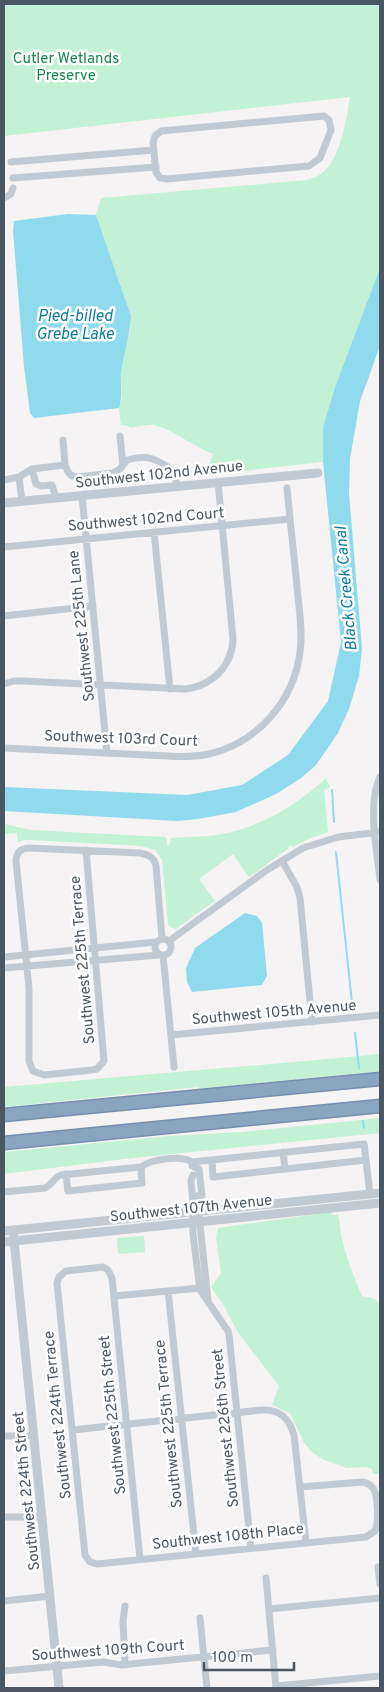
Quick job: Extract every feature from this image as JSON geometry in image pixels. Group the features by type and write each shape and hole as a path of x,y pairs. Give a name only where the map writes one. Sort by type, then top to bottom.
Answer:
{"highway":[{"path":"4,1115 380,1079"},
{"path":"4,1143 380,1106"}],"street":[{"path":"324,116 331,125 331,130 320,158 309,166 167,180 160,178 156,172 156,167 155,136 161,131 324,116"},
{"path":"11,162 154,150"},
{"path":"13,178 156,167"},
{"path":"4,198 11,194 14,188"},
{"path":"120,436 123,465"},
{"path":"63,440 65,465 70,474 78,477 113,473 119,470 124,462 129,459 148,457 158,460 172,469 176,474 177,486"},
{"path":"20,481 32,469 65,465"},
{"path":"32,469 34,480 39,485 52,485 56,498"},
{"name":"Southwest 102nd Avenue","path":"4,503 318,473"},
{"path":"4,480 34,480"},
{"path":"20,481 22,501"},
{"path":"4,684 23,681 192,688 210,681 224,667 230,656 232,645 218,482"},
{"name":"Southwest 103rd Court","path":"4,748 194,756 217,752 242,741 269,720 280,705 294,678 301,650 300,616 287,488"},
{"name":"Southwest 225th Lane","path":"82,496 107,753"},
{"name":"Southwest 102nd Court","path":"4,547 290,519"},
{"path":"154,532 170,688"},
{"path":"4,616 94,606"},
{"path":"380,777 374,802 378,832 380,880"},
{"path":"174,1067 161,955 154,949 162,941 303,848 330,838 378,832"},
{"path":"27,966 16,861 17,855 21,850 29,848 140,853 150,856 154,859 156,866 162,941"},
{"name":"Southwest 225th Terrace","path":"27,966 30,1019 29,1061 32,1069 36,1073 44,1075 92,1070 101,1065 104,1061 104,1051 86,850"},
{"path":"282,861 297,887 300,898 312,1022"},
{"path":"4,957 162,941 171,944 167,954 161,955 4,968"},
{"name":"Southwest 105th Avenue","path":"171,1035 380,1015"},
{"path":"192,1164 212,1160 364,1144 370,1194"},
{"path":"284,1152 286,1169"},
{"path":"4,1192 45,1188 58,1176 66,1174 141,1167 152,1161 183,1158 199,1169 202,1196 198,1200"},
{"path":"212,1160 213,1177 366,1160"},
{"path":"192,1164 198,1200 195,1217 199,1286 209,1302"},
{"path":"66,1174 68,1191 142,1183 141,1167"},
{"path":"193,1176 191,1180 195,1217 209,1302"},
{"name":"Southwest 107th Avenue","path":"4,1242 380,1193"},
{"name":"Southwest 107th Avenue","path":"9,1231 380,1203"},
{"name":"Southwest 224th Street","path":"9,1231 14,1240 59,1688"},
{"path":"183,1289 193,1283 197,1264"},
{"name":"Southwest 224th Terrace","path":"85,1555 57,1283 61,1274 66,1271 101,1267 108,1270"},
{"name":"Southwest 225th Street","path":"108,1270 112,1278 114,1296 140,1559"},
{"path":"114,1296 199,1286 205,1277"},
{"name":"Southwest 225th Terrace","path":"168,1291 196,1554"},
{"name":"Southwest 226th Street","path":"209,1302 229,1336 251,1548"},
{"path":"72,1430 266,1410 279,1413 288,1420 294,1435 306,1542"},
{"path":"4,1436 34,1436"},
{"name":"Southwest 108th Place","path":"85,1555 94,1564 366,1537 376,1531 378,1523 375,1494 372,1486 363,1482 300,1487"},
{"path":"4,1518 43,1517"},
{"path":"378,1567 380,1584"},
{"path":"266,1578 276,1687 380,1676"},
{"path":"4,1601 50,1596"},
{"path":"269,1609 380,1598"},
{"path":"125,1606 123,1621 125,1664"},
{"path":"200,1618 208,1688"},
{"name":"Southwest 109th Court","path":"4,1672 103,1662 125,1664 273,1650"}],"green space":[{"name":"Cutler Wetlands Preserve","path":"4,4 380,4 380,268 335,387 323,427 323,462 205,475 213,454 162,427 145,425 130,428 121,425 119,408 122,400 121,378 125,347 130,332 131,316 96,215 101,198 307,180 318,176 328,168 338,149 350,97 4,136"},
{"path":"326,778 330,787 324,790 328,832 292,847 291,845 288,846 289,848 249,877 233,854 199,879 215,901 195,915 190,910 194,916 176,929 168,924 162,860 155,850 141,846 30,840 18,843 17,833 4,834 5,824 30,830 165,837 169,846 171,838 209,836 242,829 257,823 301,799"},
{"path":"380,1054 380,1071 4,1107 4,1087"},
{"path":"380,1118 380,1133 124,1159 4,1174 4,1152"},
{"path":"331,1212 333,1215 338,1215 346,1254 362,1296 375,1299 380,1305 380,1474 373,1474 372,1469 365,1467 347,1468 324,1460 313,1453 304,1443 290,1413 272,1405 279,1386 239,1334 211,1287 221,1273 216,1237 218,1228"},
{"path":"144,1236 145,1252 118,1254 117,1238"}],"water":[{"name":"Pied-billed Grebe Lake","path":"68,214 96,215 131,316 121,376 120,404 119,408 34,418 30,413 24,366 13,231 14,221"},
{"name":"Black Creek Canal","path":"380,268 380,346 360,401 350,459 349,493 362,649 359,676 349,709 338,733 316,765 301,778 276,794 236,812 198,819 177,821 4,811 4,787 187,795 242,785 288,755 328,701 341,642 323,462 323,427 335,387"},
{"path":"245,913 257,916 262,923 267,976 262,985 192,992 187,982 186,968 195,948"}],"waterway":[{"path":"332,790 334,822"},
{"path":"336,852 352,1003"},
{"path":"355,1033 359,1068"},
{"path":"363,1121 364,1128"}]}
